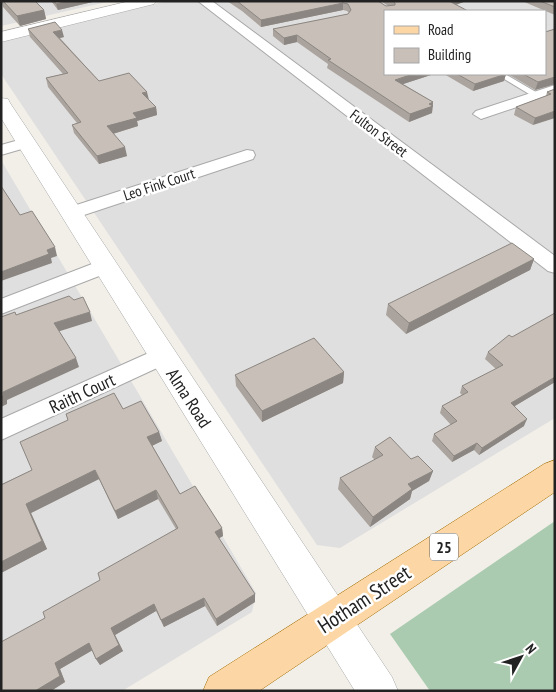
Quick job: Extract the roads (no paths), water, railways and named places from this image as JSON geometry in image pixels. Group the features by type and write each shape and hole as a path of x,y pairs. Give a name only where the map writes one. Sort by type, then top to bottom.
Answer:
{"main road":[{"name":"Hotham Street","path":"223,691 555,474"}],"street":[{"path":"1,37 149,1"},
{"name":"Fulton Street","path":"204,1 555,266"},
{"path":"1,32 34,28"},
{"path":"250,35 268,31"},
{"path":"481,114 555,89"},
{"name":"Alma Road","path":"1,104 378,691"},
{"path":"1,150 26,143"},
{"name":"Leo Fink Court","path":"71,213 247,155"},
{"path":"1,306 105,266"},
{"name":"Raith Court","path":"1,430 162,356"}],"lane":[{"path":"502,75 537,95"}]}
